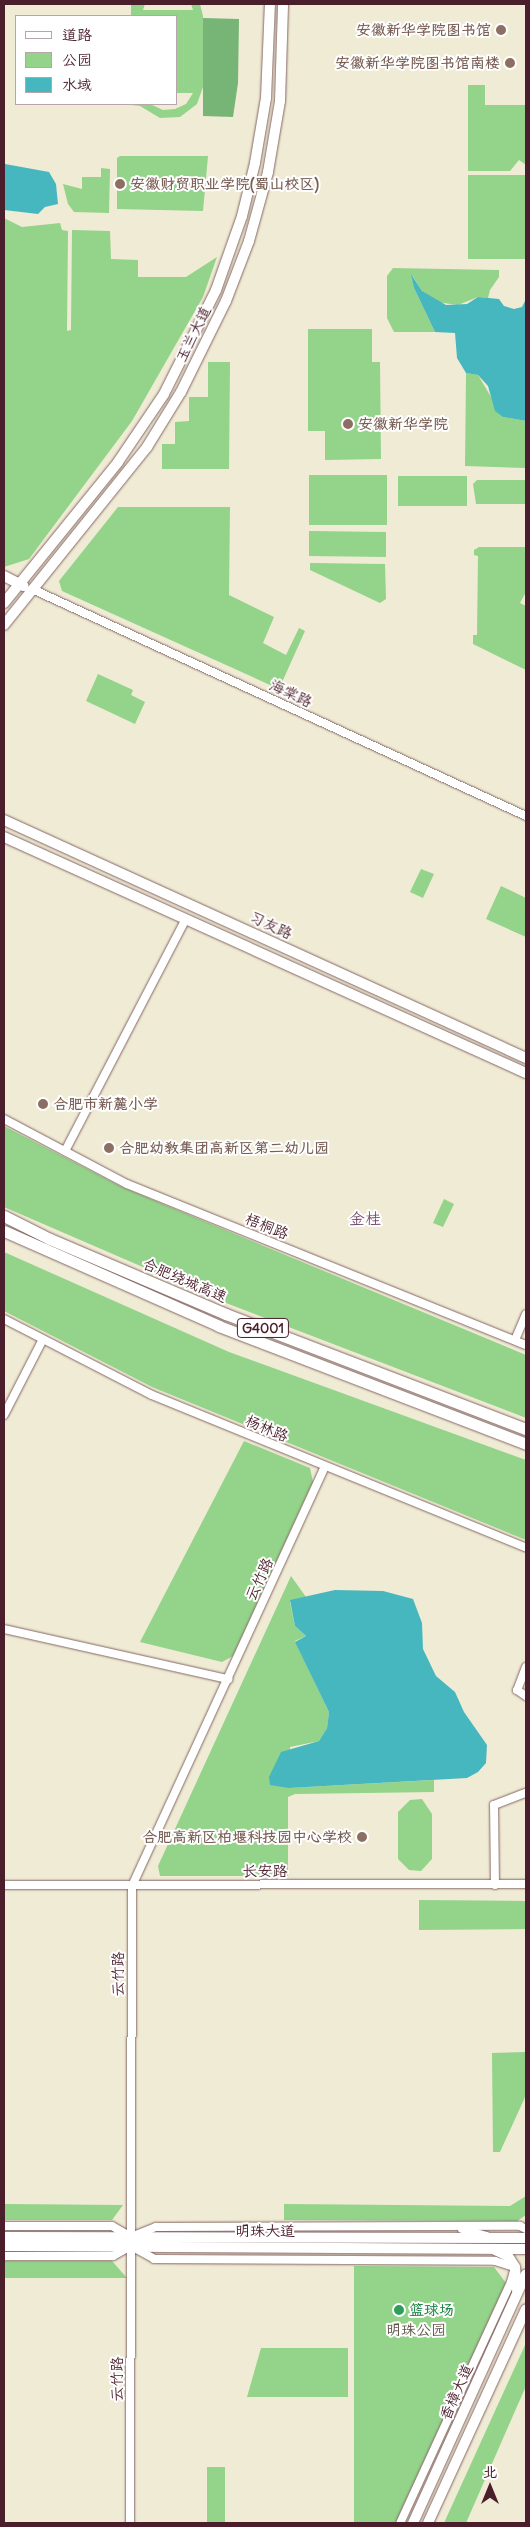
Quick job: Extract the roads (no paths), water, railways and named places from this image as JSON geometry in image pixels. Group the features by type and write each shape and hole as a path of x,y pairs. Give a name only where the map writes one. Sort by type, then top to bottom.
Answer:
{"highway":[{"name":"合肥绕城高速","path":"4,1216 50,1239 226,1314 526,1429"},
{"name":"合肥绕城高速","path":"4,1231 219,1326 526,1444"}],"main road":[{"name":"玉兰大道","path":"4,603 12,587 118,462 159,402 216,290 242,216 255,163 266,98 270,4"},
{"name":"玉兰大道","path":"4,624 147,447 181,392 226,301 249,240 268,172 280,101 283,4"},
{"path":"4,576 12,587 29,594"},
{"name":"习友路","path":"4,820 526,1058"},
{"name":"习友路","path":"4,836 526,1073"},
{"name":"明珠大道","path":"4,2236 92,2237 182,2246 526,2249"},
{"name":"明珠大道","path":"4,2246 73,2246 195,2237 526,2238"},
{"path":"492,2248 508,2256 515,2267 517,2294"},
{"name":"香樟大道","path":"413,2523 526,2274"},
{"name":"香樟大道","path":"428,2523 526,2309"}],"street":[{"name":"海棠路","path":"29,594 44,598 526,816"},
{"path":"65,1151 186,919"},
{"name":"梧桐路","path":"4,1119 127,1184 526,1345"},
{"path":"515,1340 526,1314"},
{"name":"杨林路","path":"4,1319 152,1395 526,1548"},
{"path":"4,1415 43,1339"},
{"name":"云竹路","path":"130,2523 132,1886 325,1467"},
{"path":"4,1629 228,1680"},
{"path":"526,1667 517,1690 526,1696"},
{"path":"494,1884 494,1805 526,1793"},
{"name":"长安路","path":"4,1885 526,1884"},
{"path":"4,2226 112,2226 154,2259 495,2261 515,2267 511,2282 400,2523"},
{"path":"56,2226 92,2237"},
{"path":"195,2237 226,2226"},
{"path":"390,2238 404,2226"},
{"path":"452,2226 497,2238"},
{"path":"4,2256 113,2256 131,2241 156,2227 520,2226 526,2229"},
{"path":"43,2256 73,2246"},
{"path":"182,2246 220,2259"},
{"path":"414,2260 451,2248"}],"water":[{"path":"5,164 49,172 56,184 58,204 45,207 38,214 4,210"},
{"path":"411,274 422,291 446,305 467,304 478,297 499,299 504,306 514,309 522,307 526,299 526,421 503,417 495,411 488,386 478,375 466,373 457,358 455,333 435,332 414,288"},
{"path":"335,1590 383,1591 413,1599 422,1623 423,1649 436,1676 455,1692 464,1712 487,1745 486,1763 478,1772 467,1778 289,1788 270,1785 269,1777 281,1752 319,1741 327,1728 329,1712 295,1642 306,1636 295,1626 290,1600"}],"place":[{"name":"安徽新华学院图书馆","path":"501,30"},
{"name":"安徽新华学院图书馆南楼","path":"510,63"},
{"name":"安徽财贸职业学院(蜀山校区)","path":"120,184"},
{"name":"安徽新华学院","path":"348,424"},
{"name":"合肥市新麓小学","path":"43,1104"},
{"name":"合肥幼教集团高新区第二幼儿园","path":"109,1148"},
{"name":"合肥高新区柏堰科技园中心学校","path":"362,1837"},
{"name":"篮球场","path":"399,2310"}],"district":[{"name":"金桂","path":"365,1218"}],"park label":[{"name":"明珠公园","path":"416,2330"}]}
